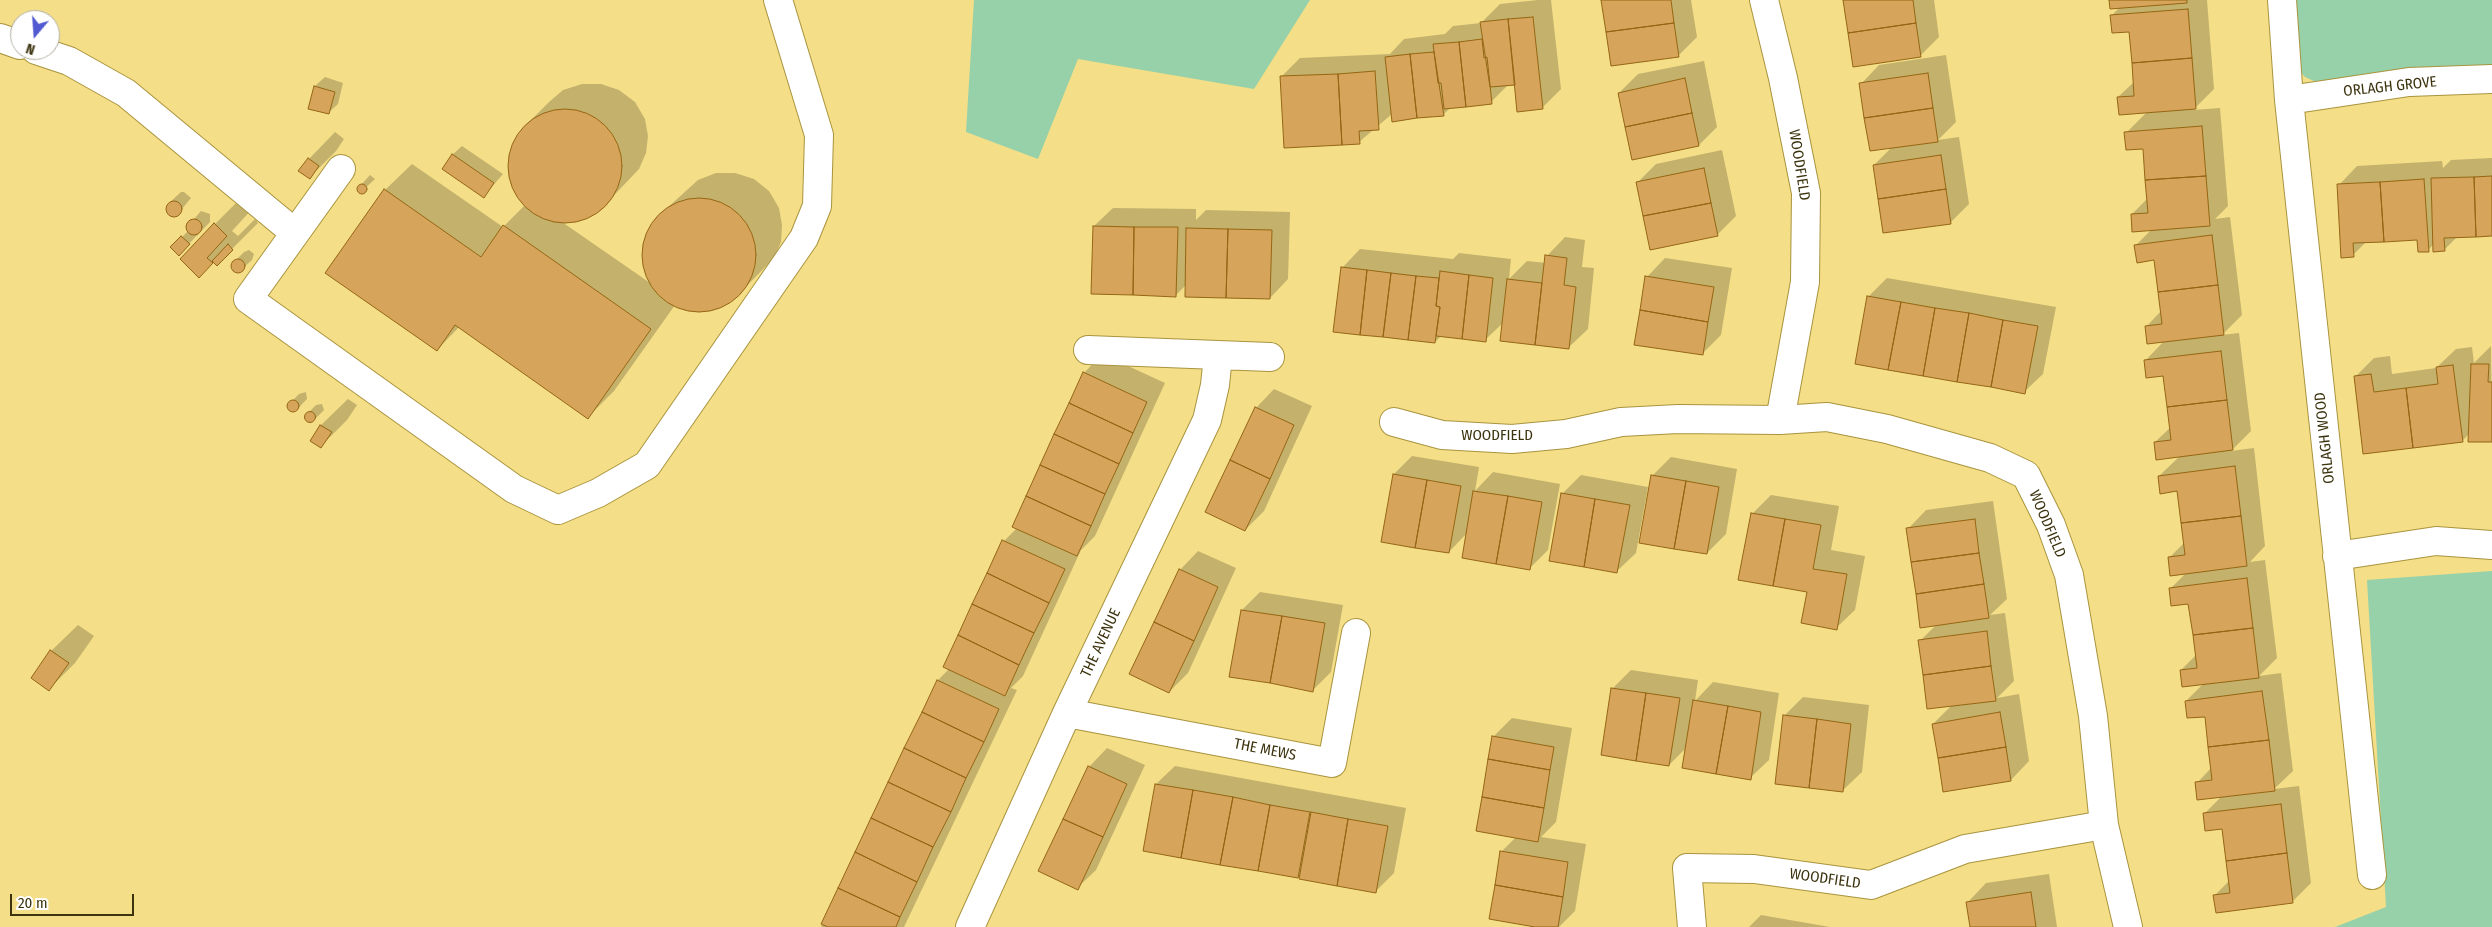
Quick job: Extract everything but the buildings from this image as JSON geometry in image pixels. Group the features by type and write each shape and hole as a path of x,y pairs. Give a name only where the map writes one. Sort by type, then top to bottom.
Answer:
{"street":[{"path":"340,169 248,298 514,489 558,510 598,493 647,465 804,238 817,206 819,134 778,0"},
{"name":"WOODFIELD","path":"1764,0 1783,78 1806,194 1805,282 1780,420"},
{"name":"ORLAGH WOOD","path":"2282,0 2289,100 2372,875"},
{"path":"60,58 69,61 126,93 294,233"},
{"name":"ORLAGH GROVE","path":"2289,100 2408,82 2492,79"},
{"path":"1088,350 1270,357"},
{"name":"THE AVENUE","path":"970,927 1067,713 1207,420 1215,385 1218,356"},
{"name":"WOODFIELD","path":"1394,422 1442,435 1512,439 1566,434 1621,422 1668,419 1780,420 1827,417 1887,429 1990,458 2026,475 2051,526 2068,575 2093,716 2104,825 2128,927"},
{"path":"2337,556 2436,541 2492,545"},
{"name":"THE MEWS","path":"1067,713 1332,763 1356,633"},
{"name":"WOODFIELD","path":"1692,927 1687,868 1754,869 1871,885 1965,849 2104,825"}],"green space":[{"path":"974,0 1310,0 1254,89 1078,59 1038,159 966,132"},
{"path":"2285,0 2492,0 2492,66 2330,83 2316,82 2305,77 2296,67"},
{"path":"2492,571 2492,927 2335,927 2386,907 2367,580"}]}
